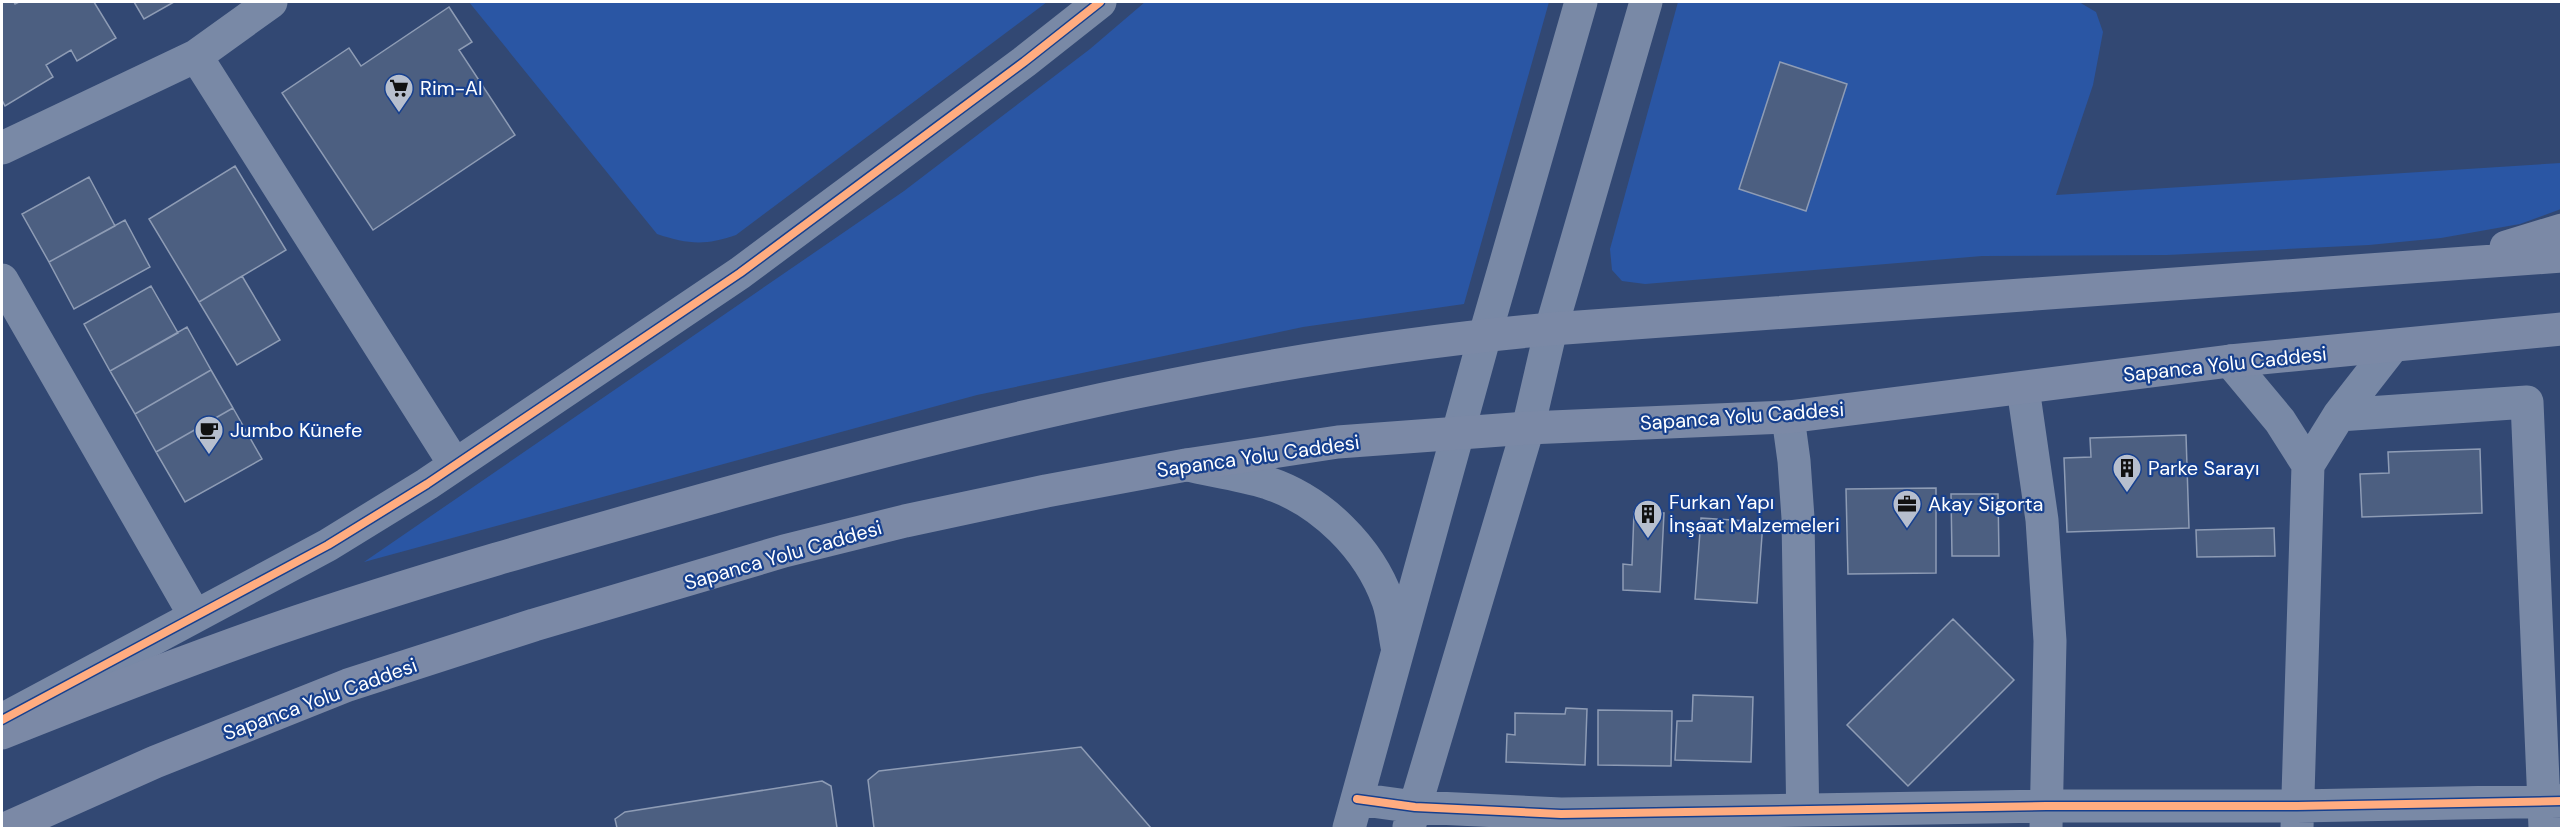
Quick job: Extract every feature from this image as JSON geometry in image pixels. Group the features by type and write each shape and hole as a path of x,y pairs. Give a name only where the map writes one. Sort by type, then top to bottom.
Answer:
{"highway":[{"path":"2439,266 2562,230"},
{"path":"2,733 208,654 494,559 824,466 1053,409 1166,385 1313,358 1485,335 2562,256"},
{"name":"Sapanca Yolu Caddesi","path":"7,828 155,762 348,686 534,625 784,551 1046,490 1186,465 1338,442 1528,428 1788,417 2230,361 2562,329"},
{"path":"2475,336 2562,342"}],"street":[{"path":"2,148 196,56 272,2"},
{"path":"2,720 328,545 454,465 740,273 1024,62 1098,2"},
{"path":"1581,2 1485,335 1353,814 1412,818 1561,821 2297,817 2550,810 2527,402 2339,415"},
{"path":"1412,818 1528,428 1551,329 1646,2"},
{"path":"196,56 454,465"},
{"path":"2,280 195,616"},
{"path":"2297,817 2308,465 2339,415 2392,347"},
{"path":"2230,361 2280,422 2308,465"},
{"path":"2023,388 2042,520 2049,630 2046,817"},
{"path":"1788,417 1798,518 1803,820"},
{"path":"1186,465 1268,483 1302,499 1330,519 1357,546 1378,575 1389,603 1398,654"}],"shaded area":[{"path":"469,2 1047,2 736,235 715,241 696,242 657,234"},
{"path":"1145,2 1549,2 1464,304 1303,327 977,395 364,562 904,191 1090,49"},
{"path":"1678,2 2079,2 2096,12 2103,32 2093,85 2056,195 2561,163 2561,209 2520,224 2441,238 2369,245 2167,255 1982,256 1645,284 1622,281 1612,270 1610,249"}],"building":[{"path":"2,2 14,2 15,4 19,2 94,2 116,38 77,61 71,50 46,65 53,77 5,106 2,100"},
{"path":"134,2 174,2 144,19"},
{"name":"Rim-Al","path":"449,7 472,42 459,50 515,135 373,230 282,93 349,48 361,66"},
{"path":"1780,62 1847,84 1806,211 1739,189"},
{"path":"235,166 286,250 199,302 149,219"},
{"path":"89,177 115,226 49,262 22,214"},
{"path":"125,220 150,267 74,309 49,262"},
{"path":"242,276 280,340 237,365 199,302"},
{"path":"151,286 178,333 110,371 84,324"},
{"path":"187,327 211,370 135,414 110,371"},
{"path":"211,370 233,408 156,452 135,414"},
{"name":"Jumbo Künefe","path":"233,408 262,459 185,502 156,452"},
{"name":"Parke Sarayı","path":"2186,435 2189,528 2067,532 2064,458 2091,457 2090,438"},
{"path":"2480,449 2482,513 2362,517 2360,474 2389,473 2388,452"},
{"path":"1936,488 1936,573 1848,574 1846,489"},
{"path":"1951,494 1998,494 1999,556 1952,556"},
{"name":"Furkan Yapı İnşaat Malzemeleri","path":"1634,512 1664,513 1660,592 1623,590 1623,564 1632,565"},
{"path":"1701,518 1763,522 1757,603 1695,599"},
{"path":"2274,528 2275,556 2197,557 2196,530"},
{"path":"1953,619 2014,680 1908,786 1847,725"},
{"path":"1693,695 1753,697 1751,762 1675,760 1677,721 1692,721"},
{"path":"1566,708 1587,709 1585,765 1506,762 1507,734 1515,735 1515,713 1565,714"},
{"path":"1598,710 1672,711 1671,766 1598,765"},
{"path":"1081,747 1151,828 874,828 868,780 879,771"},
{"path":"822,781 831,786 837,828 617,828 615,819 625,812"}],"cycle path":[{"path":"2,720 328,545 427,484 740,273 1024,62 1100,2"},
{"path":"1357,799 1415,807 1561,814 2562,801"}],"place":[{"name":"Rim-Al","path":"399,114"},
{"name":"Jumbo Künefe","path":"209,456"},
{"name":"Parke Sarayı","path":"2127,494"},
{"name":"Akay Sigorta","path":"1907,530"},
{"name":"Furkan Yapı İnşaat Malzemeleri","path":"1648,540"}]}
